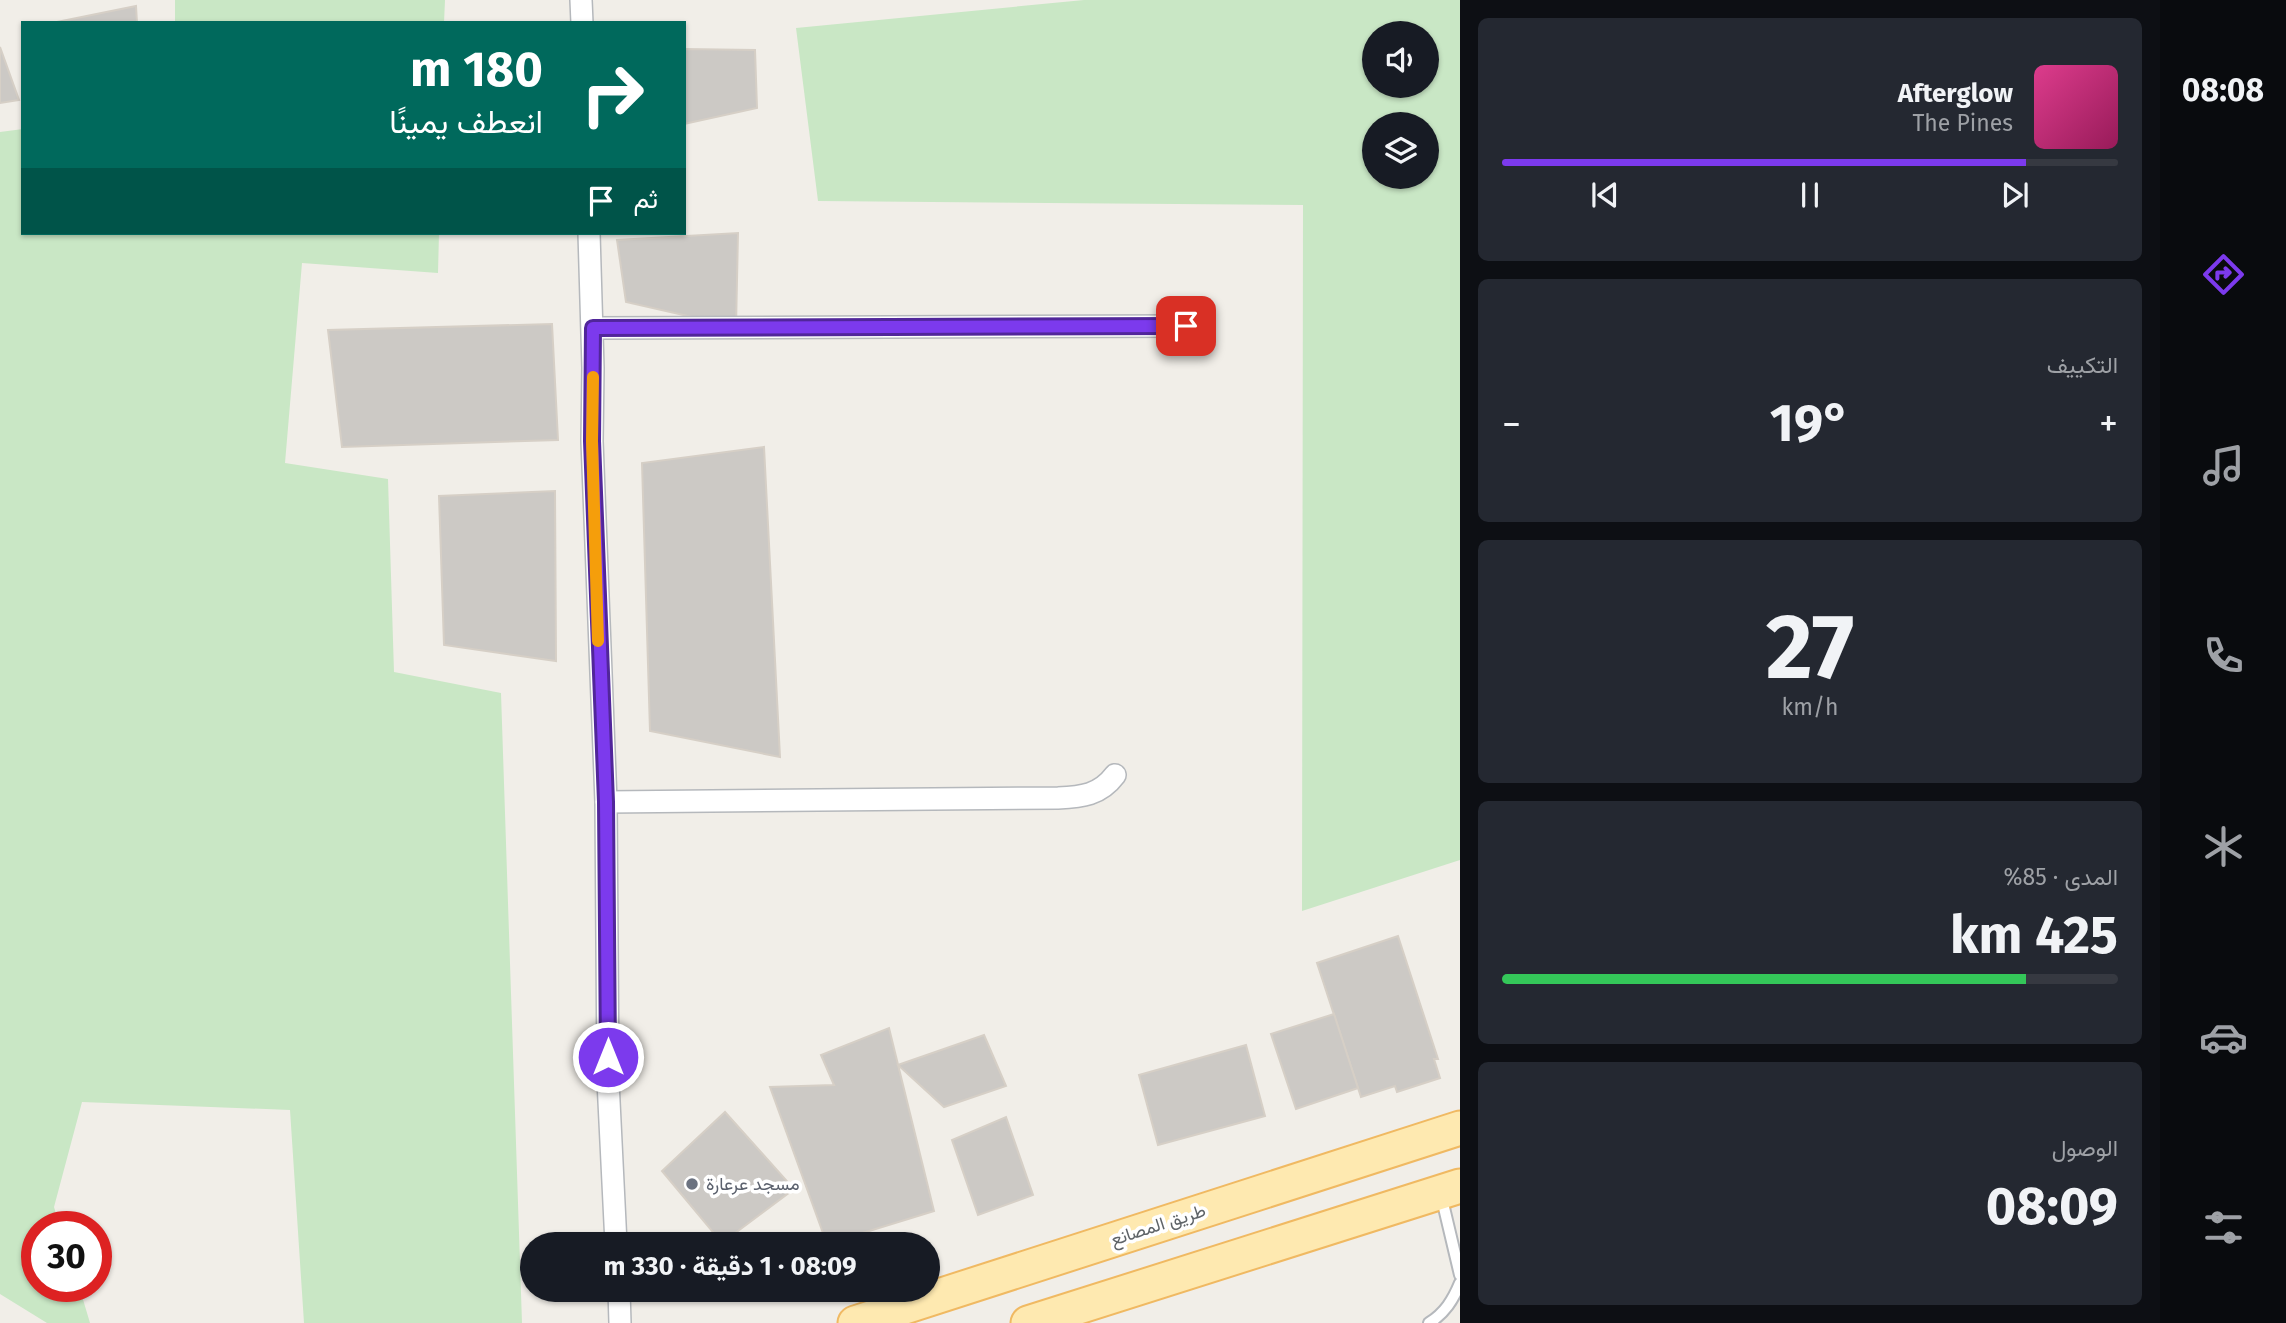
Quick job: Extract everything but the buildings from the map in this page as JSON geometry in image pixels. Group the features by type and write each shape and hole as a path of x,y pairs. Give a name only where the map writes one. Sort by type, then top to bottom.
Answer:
{"main road":[{"name":"طريق المصانع","path":"855,1323 1460,1128"},
{"path":"1028,1323 1450,1189"},
{"path":"1077,1251 1089,1303"}],"street":[{"path":"581,0 582,21"},
{"path":"589,235 593,328 592,441 606,802 608,1082 615,1232"},
{"path":"593,328 1186,326"},
{"path":"606,802 1058,798 1096,793 1106,787 1115,775"},
{"path":"619,1302 620,1323"}],"lane":[{"path":"1450,1189 1460,1275"},
{"path":"1429,1323 1439,1317 1452,1301 1460,1283"}],"green space":[{"path":"175,0 445,0 444,21 175,21"},
{"path":"1084,0 1460,0 1460,860 1302,911 1303,205 818,201 796,28"},
{"path":"21,129 21,235 439,235 438,273 302,263 285,463 388,479 394,672 501,693 522,1323 304,1323 290,1110 82,1102 54,1207 55,1211 21,1211 21,1302 84,1302 90,1323 47,1323 0,1294 0,132"}],"slow traffic":[{"path":"593,377 592,441 598,641"}],"place":[{"name":"مسجد عرعارة","path":"692,1184"}],"route":[{"path":"608,1057 606,802 592,441 593,328 1186,326"}]}
